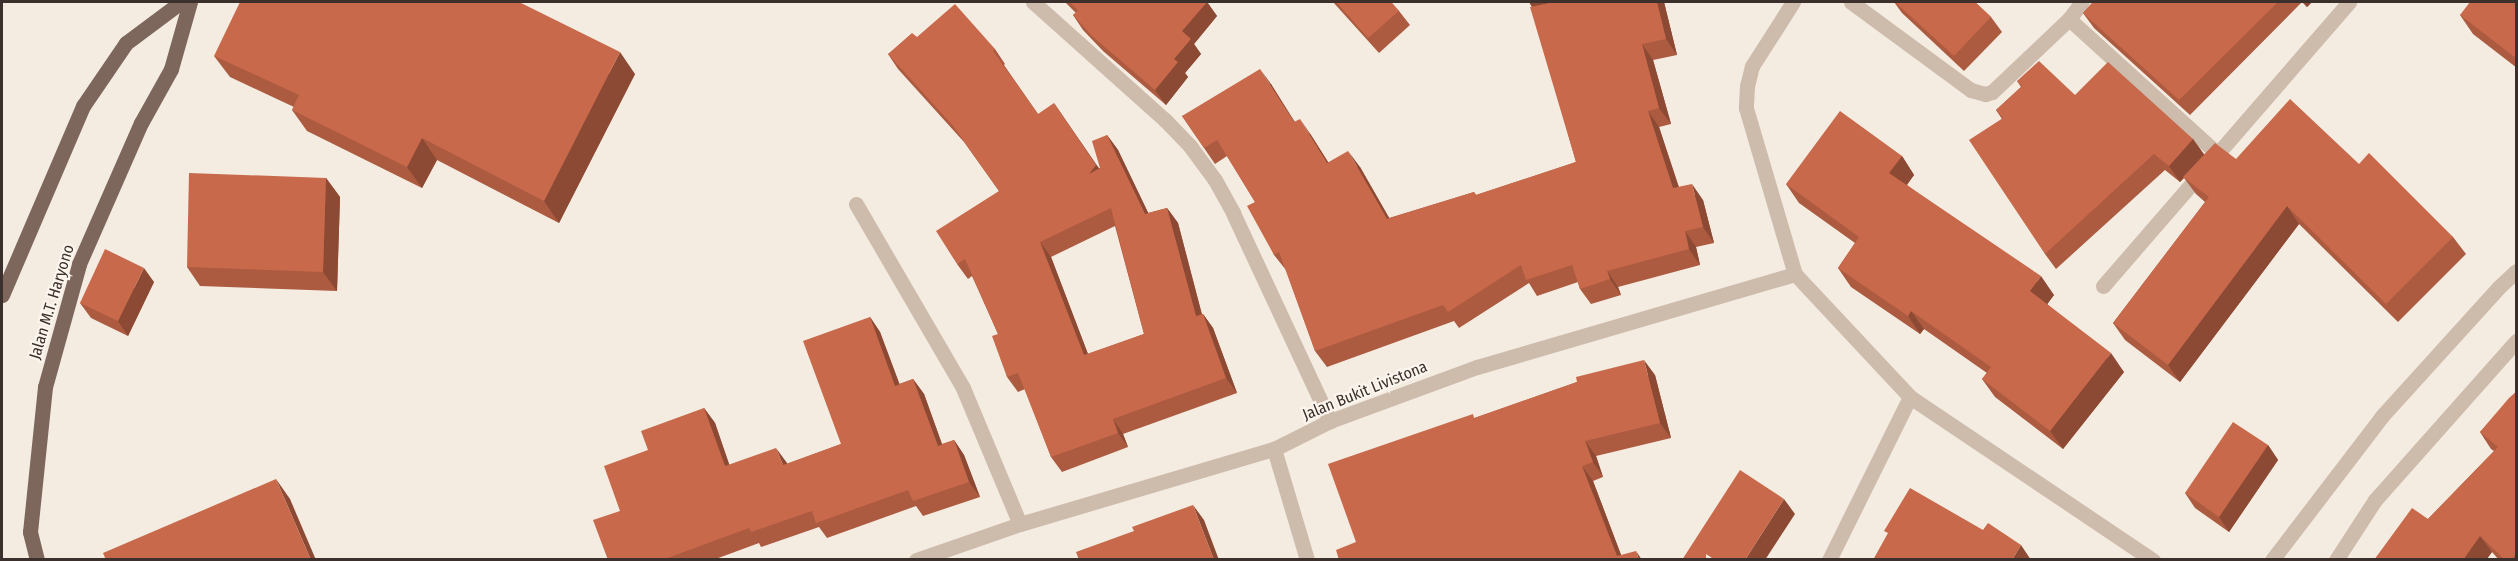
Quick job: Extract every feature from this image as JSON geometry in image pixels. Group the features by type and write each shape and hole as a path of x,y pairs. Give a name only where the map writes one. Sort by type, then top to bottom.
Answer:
{"main road":[{"path":"2,295 83,106 126,43 182,2"},
{"name":"Jalan M.T. Haryono","path":"37,560 30,532 45,387 79,264 141,123 171,69 190,2"}],"street":[{"path":"1033,2 1165,120 1190,146 1215,180 1238,223 1330,421"},
{"path":"1793,2 1752,66 1747,86 1746,108 1795,274 1910,397 2153,560"},
{"path":"1851,2 1977,94 1992,92 2069,19 2082,2"},
{"path":"2103,286 2349,2"},
{"path":"2069,19 2218,154"},
{"path":"856,204 963,388 1020,524"},
{"path":"2272,560 2382,416 2499,287 2517,271"},
{"name":"Jalan Bukit Livistona","path":"916,560 1020,524 1274,449 1330,421 1477,367 1795,274"},
{"path":"2336,560 2375,500 2517,341"},
{"path":"1829,560 1910,397"},
{"path":"1274,449 1307,560"}],"building":[{"path":"240,2 519,2 620,52 544,201 422,138 407,167 292,110 299,95 214,56"},
{"path":"1069,2 1207,2 1182,31 1191,39 1174,59 1178,62 1155,90 1092,36 1073,15 1078,10"},
{"path":"1336,2 1391,2 1399,11 1368,38"},
{"path":"1554,2 1657,2 1666,39 1642,44 1659,108 1648,111 1673,188 1692,184 1703,227 1685,231 1689,249 1607,271 1610,279 1580,289 1572,265 1526,280 1521,265 1448,312 1443,305 1315,351 1279,252 1274,255 1247,206 1255,202 1217,140 1204,148 1182,116 1260,69 1294,122 1300,119 1327,163 1348,151 1387,219 1474,192 1476,195 1576,162 1530,7"},
{"path":"1895,2 1975,2 1991,17 1954,56"},
{"path":"2093,2 2278,2 2179,100 2083,13"},
{"path":"2470,2 2517,2 2517,59 2460,15"},
{"path":"955,4 995,49 993,51 1038,114 1054,103 1096,165 1089,174 1100,168 1092,141 1107,135 1145,214 1167,208 1196,316 1203,314 1226,378 1113,419 1118,433 1051,457 1018,373 1007,377 992,336 998,334 965,259 957,264 936,231 999,191 954,127 888,54 912,33 917,37","holes":["1111,208 1144,334 1084,355 1040,242"]},
{"path":"2039,61 2075,95 2108,62 2193,139 2169,166 2154,154 2045,254 1969,140 2003,118 1996,110 2022,86 2017,81"},
{"path":"2290,99 2359,164 2369,153 2453,237 2386,304 2287,206 2168,365 2113,323 2209,197 2183,177 2215,143 2236,159"},
{"path":"1840,111 1902,156 1889,173 2041,276 2030,291 2111,353 2050,431 1982,379 1991,367 1911,311 1908,316 1838,268 1859,237 1786,184"},
{"path":"189,173 326,178 323,272 187,267"},
{"path":"105,249 144,268 118,321 80,303"},
{"path":"870,317 895,386 913,379 938,446 954,440 969,482 913,501 908,490 816,523 812,511 751,532 749,528 665,560 608,560 593,520 620,511 604,466 648,450 641,431 704,408 725,466 776,448 783,465 841,444 803,341"},
{"path":"1644,360 1660,423 1585,441 1593,462 1582,466 1617,556 1636,551 1639,560 1339,560 1336,550 1356,542 1328,464 1473,414 1474,418 1577,382 1576,377"},
{"path":"2517,391 2517,553 2511,560 2505,560 2480,536 2463,560 2374,560 2412,508 2428,519 2498,447 2480,432"},
{"path":"2233,422 2268,445 2219,517 2185,493"},
{"path":"1740,470 1784,499 1745,560 1715,560 1706,554 1706,560 1682,560"},
{"path":"276,479 311,560 106,560 103,553"},
{"path":"1910,488 1983,530 1988,523 2021,545 2012,560 1873,560 1888,533 1884,531"},
{"path":"1193,505 1214,560 1079,560 1076,552 1134,531 1132,527"}]}
